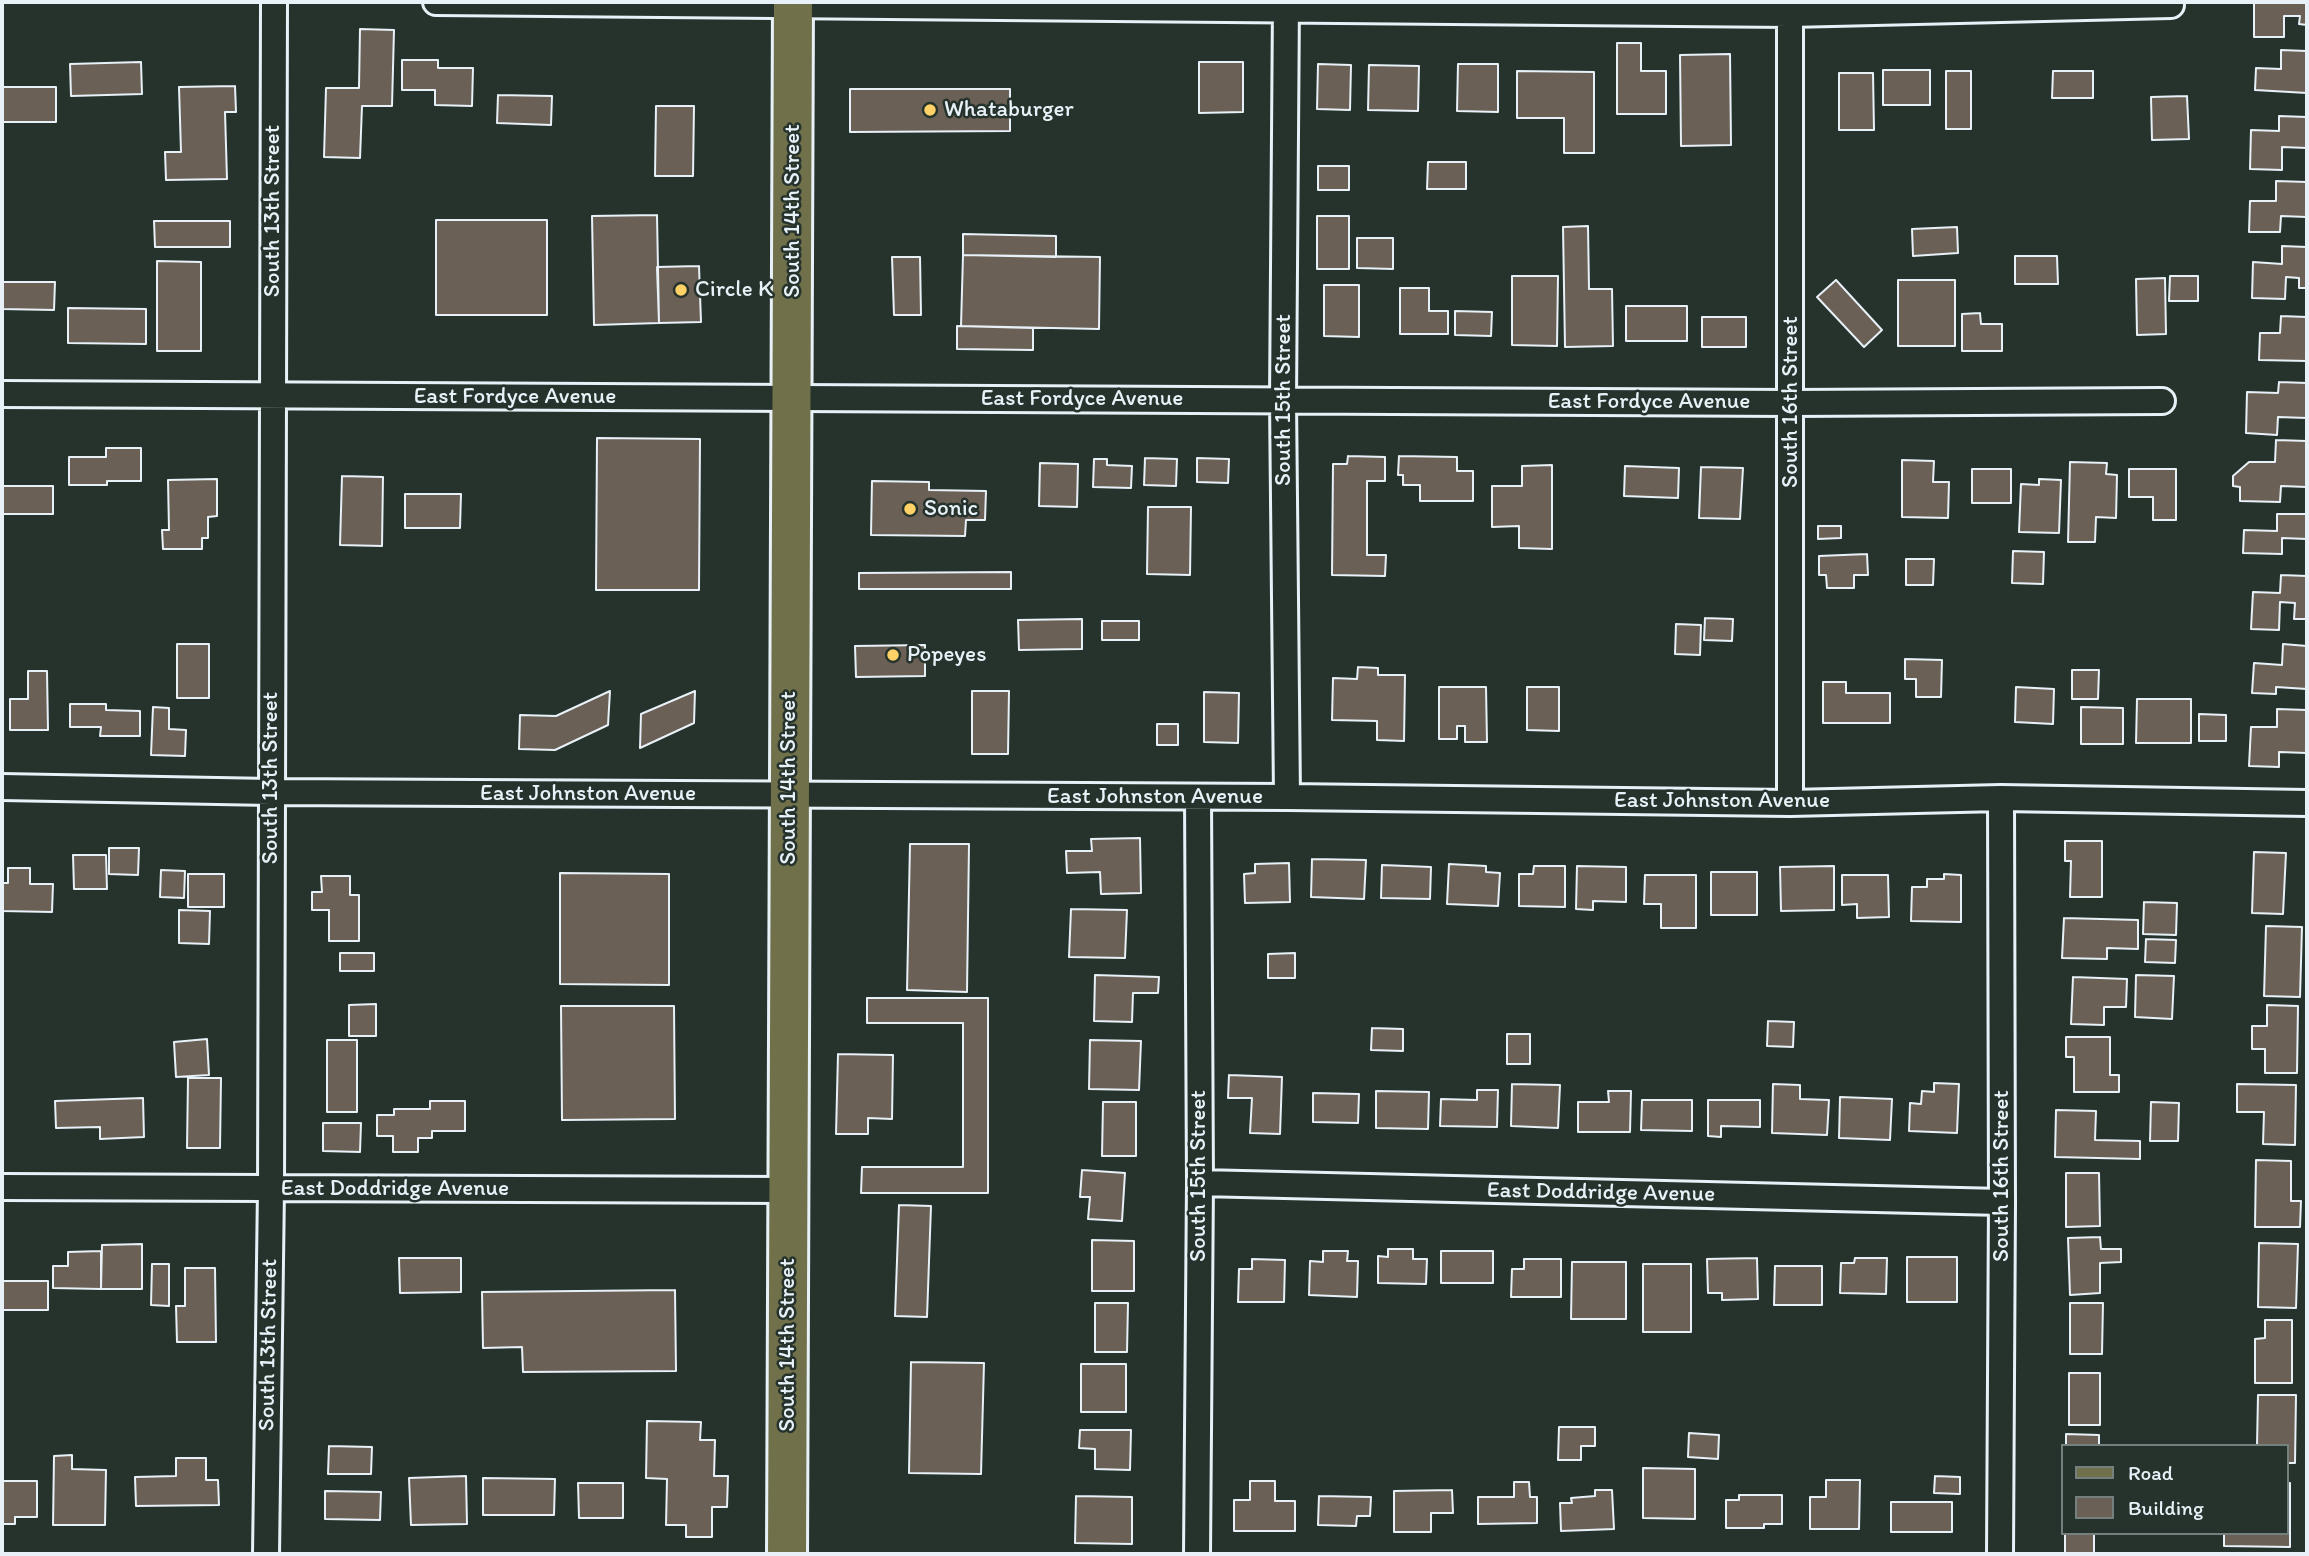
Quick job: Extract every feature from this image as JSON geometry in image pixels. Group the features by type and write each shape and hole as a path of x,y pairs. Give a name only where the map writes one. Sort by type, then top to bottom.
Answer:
{"main road":[{"name":"South 14th Street","path":"787,1554 793,3"}],"street":[{"name":"South 13th Street","path":"266,1554 271,1189 274,2"},
{"path":"436,2 1790,8 2171,5"},
{"name":"South 15th Street","path":"1286,5 1283,400 1287,797"},
{"name":"South 16th Street","path":"1790,8 1790,803"},
{"name":"East Fordyce Avenue","path":"2,394 1791,403 2162,401"},
{"name":"East Johnston Avenue","path":"2,788 1790,803 2001,798 2307,803"},
{"name":"South 15th Street","path":"1197,1554 1200,1183 1198,797"},
{"name":"South 16th Street","path":"2000,1554 2001,798"},
{"name":"East Doddridge Avenue","path":"1200,1183 2002,1202"},
{"name":"East Doddridge Avenue","path":"2,1187 788,1190"}],"building":[{"path":"2254,2 2307,2 2307,25 2299,24 2300,16 2284,16 2284,37 2254,37"},
{"path":"360,29 394,30 392,106 362,106 360,158 324,157 326,88 359,88"},
{"path":"1617,43 1641,43 1641,71 1666,71 1666,114 1617,114"},
{"path":"2281,50 2307,51 2307,93 2255,90 2256,68 2281,69"},
{"path":"1730,54 1731,145 1681,146 1680,55"},
{"path":"402,60 438,60 438,68 473,68 472,106 435,105 435,90 402,90"},
{"path":"141,62 142,94 71,96 70,64"},
{"path":"1199,62 1243,62 1243,112 1199,113"},
{"path":"1318,64 1351,65 1350,110 1317,109"},
{"path":"1458,64 1498,64 1498,112 1457,111"},
{"path":"1369,65 1419,66 1418,111 1368,110"},
{"path":"1883,70 1930,70 1930,105 1883,105"},
{"path":"1517,71 1594,72 1594,153 1564,153 1564,118 1517,118"},
{"path":"1946,71 1971,71 1971,129 1946,129"},
{"path":"2053,71 2093,71 2093,98 2052,98"},
{"path":"1839,73 1873,73 1874,130 1839,130"},
{"path":"235,86 236,112 225,112 227,179 166,180 165,152 181,152 179,87"},
{"path":"2,87 56,87 56,122 2,122"},
{"name":"Whataburger","path":"850,89 1010,89 1010,131 850,132"},
{"path":"498,95 552,96 551,125 497,123"},
{"path":"2187,96 2189,139 2152,140 2151,97"},
{"path":"656,106 694,106 693,176 655,176"},
{"path":"2279,116 2307,117 2307,148 2282,147 2282,170 2250,169 2251,130 2279,131"},
{"path":"1428,162 1466,162 1466,189 1427,189"},
{"path":"1318,166 1349,166 1349,190 1318,190"},
{"path":"2276,181 2307,182 2307,217 2281,216 2280,232 2249,232 2250,201 2276,201"},
{"path":"657,215 659,323 594,325 592,216"},
{"path":"1317,216 1349,216 1349,269 1317,269"},
{"path":"436,220 547,220 547,315 436,315"},
{"path":"154,221 230,221 230,247 155,247"},
{"path":"1588,226 1589,289 1612,289 1613,346 1565,347 1563,227"},
{"path":"1957,227 1958,253 1913,256 1912,229"},
{"path":"963,234 1056,236 1056,257 963,255"},
{"path":"1357,238 1393,238 1393,269 1357,268"},
{"path":"2282,246 2307,247 2307,288 2299,288 2299,278 2286,277 2285,299 2252,298 2253,262 2282,264"},
{"path":"963,255 1100,257 1099,329 961,326"},
{"path":"2015,256 2057,256 2058,284 2015,284"},
{"path":"892,257 920,257 921,315 894,315"},
{"path":"157,261 201,262 201,351 157,351"},
{"path":"699,266 701,322 659,323 657,267"},
{"path":"1512,276 1558,276 1557,346 1512,345"},
{"path":"2170,276 2198,276 2198,301 2169,301"},
{"path":"2165,278 2166,334 2137,335 2136,279"},
{"path":"1836,280 1882,330 1864,347 1817,297"},
{"path":"1898,280 1955,280 1955,346 1898,346"},
{"path":"2,282 55,282 54,310 2,309"},
{"path":"1324,285 1359,285 1359,337 1324,336"},
{"path":"1400,288 1429,288 1429,311 1448,311 1448,334 1400,334"},
{"path":"1626,306 1687,306 1687,341 1626,341"},
{"path":"68,308 146,309 146,344 68,343"},
{"path":"1455,311 1492,312 1491,336 1455,335"},
{"path":"1980,313 1981,324 2002,324 2002,351 1962,351 1962,314"},
{"path":"2281,316 2307,317 2307,361 2259,360 2260,333 2280,333"},
{"path":"1702,317 1746,317 1746,347 1702,347"},
{"path":"957,326 1033,328 1033,350 957,349"},
{"path":"2279,382 2307,383 2307,418 2278,417 2277,435 2246,433 2247,392 2278,393"},
{"path":"597,438 700,439 699,590 596,590"},
{"path":"2276,440 2307,441 2307,487 2281,486 2280,502 2240,501 2240,487 2233,486 2233,476 2249,462 2275,462"},
{"path":"106,448 141,448 141,481 107,481 107,485 69,485 69,457 106,457"},
{"path":"1348,456 1385,457 1385,481 1367,481 1367,555 1386,555 1385,576 1332,575 1333,464 1347,464"},
{"path":"1399,456 1457,457 1457,471 1473,471 1473,501 1420,501 1420,485 1403,485 1403,475 1398,475"},
{"path":"1145,458 1177,459 1176,486 1144,485"},
{"path":"1197,458 1229,459 1228,483 1197,482"},
{"path":"1094,459 1107,459 1107,465 1132,466 1131,488 1093,487"},
{"path":"1902,460 1934,461 1933,482 1949,482 1948,518 1902,517"},
{"path":"2070,462 2107,463 2106,474 2117,475 2116,518 2096,517 2095,542 2068,542"},
{"path":"1040,463 1078,464 1077,507 1039,506"},
{"path":"1552,465 1552,549 1519,548 1519,526 1492,527 1492,486 1522,486 1522,466"},
{"path":"1625,466 1679,468 1678,498 1624,496"},
{"path":"1701,467 1743,468 1740,519 1699,518"},
{"path":"1972,469 2011,469 2011,503 1972,503"},
{"path":"2129,469 2176,469 2176,520 2153,520 2153,497 2129,497"},
{"path":"342,476 383,477 382,546 340,545"},
{"path":"217,479 217,516 208,517 208,538 202,538 202,549 163,549 162,530 169,530 168,480"},
{"path":"2039,479 2061,480 2059,533 2019,532 2021,484 2039,485"},
{"path":"872,481 929,482 929,490 986,491 985,520 966,520 965,536 871,535"},
{"path":"2,486 53,486 53,514 2,514"},
{"path":"405,494 461,494 460,528 405,528"},
{"path":"1148,507 1191,507 1190,575 1147,574"},
{"path":"2277,514 2307,514 2307,539 2282,538 2282,554 2243,553 2244,530 2277,531"},
{"path":"1818,526 1841,526 1841,538 1818,539"},
{"path":"2013,551 2044,552 2043,584 2012,583"},
{"path":"1867,554 1868,575 1854,575 1854,588 1827,588 1826,575 1819,575 1819,556"},
{"path":"1906,559 1934,559 1933,585 1906,585"},
{"path":"1011,572 1011,589 859,589 859,573"},
{"path":"2281,575 2307,576 2307,619 2294,619 2295,603 2280,602 2279,630 2251,629 2253,592 2280,593"},
{"path":"1705,618 1733,619 1732,641 1704,640"},
{"path":"1082,619 1082,649 1019,650 1018,620"},
{"path":"1102,621 1139,621 1139,640 1102,640"},
{"path":"1676,624 1701,625 1700,655 1675,654"},
{"path":"177,644 209,644 209,698 177,698"},
{"path":"2283,644 2307,646 2307,689 2276,687 2276,694 2252,693 2254,663 2282,665"},
{"path":"925,645 925,676 856,677 855,646"},
{"path":"1905,659 1942,660 1941,697 1916,697 1916,679 1905,679"},
{"path":"1358,667 1378,668 1378,675 1405,675 1404,741 1377,740 1377,721 1332,720 1333,678 1357,679"},
{"path":"2072,670 2099,670 2098,699 2072,699"},
{"path":"28,671 47,671 48,730 10,730 10,699 28,699"},
{"path":"1823,682 1846,682 1846,693 1890,693 1890,723 1823,723"},
{"path":"1439,687 1486,687 1487,742 1465,742 1465,726 1457,726 1457,739 1439,739"},
{"path":"1527,687 1559,687 1559,731 1527,730"},
{"path":"2016,687 2054,689 2053,724 2015,722"},
{"path":"610,691 608,725 555,750 519,749 520,715 556,716"},
{"path":"695,691 694,723 640,748 641,714"},
{"path":"972,691 1009,691 1008,754 972,754"},
{"path":"1204,692 1239,693 1238,743 1204,742"},
{"path":"2137,699 2191,699 2191,743 2136,743"},
{"path":"70,704 106,704 106,710 140,711 140,736 100,736 101,727 70,727"},
{"path":"153,707 169,708 169,729 186,730 185,756 151,755"},
{"path":"2081,707 2123,708 2123,744 2081,744"},
{"path":"2277,709 2307,710 2307,753 2279,752 2279,767 2249,766 2251,727 2277,727"},
{"path":"2199,714 2226,715 2226,741 2199,741"},
{"path":"1157,724 1178,724 1178,745 1157,745"},
{"path":"1140,838 1141,893 1101,894 1100,872 1067,873 1066,851 1092,851 1091,839"},
{"path":"2065,841 2102,841 2102,897 2070,897 2071,861 2065,861"},
{"path":"910,844 969,844 967,992 907,990"},
{"path":"109,848 139,848 138,875 109,874"},
{"path":"2254,852 2286,853 2283,914 2252,913"},
{"path":"73,855 106,855 107,889 74,889"},
{"path":"1312,859 1366,860 1364,899 1311,897"},
{"path":"1289,863 1290,902 1245,903 1244,874 1255,873 1255,864"},
{"path":"1449,864 1486,866 1486,872 1500,873 1498,906 1447,904"},
{"path":"1382,865 1431,867 1430,899 1381,898"},
{"path":"1534,866 1565,866 1565,907 1519,906 1519,874 1533,874"},
{"path":"1577,866 1626,867 1626,902 1593,901 1593,910 1576,909"},
{"path":"1834,866 1834,910 1781,911 1780,867"},
{"path":"8,868 30,868 30,884 53,884 52,912 2,911 2,883 8,883"},
{"path":"161,870 185,871 184,898 160,897"},
{"path":"1711,872 1757,872 1757,915 1711,915"},
{"path":"560,873 669,874 669,985 560,984"},
{"path":"188,874 224,874 224,907 188,907"},
{"path":"1944,874 1961,875 1961,922 1911,921 1912,887 1927,887 1927,879 1944,879"},
{"path":"1645,875 1696,875 1696,928 1661,928 1661,904 1644,904"},
{"path":"1842,875 1888,875 1889,917 1857,918 1857,904 1842,905"},
{"path":"321,876 350,876 350,895 359,895 359,941 329,941 329,910 312,910 312,892 322,892"},
{"path":"2144,902 2177,903 2176,935 2143,934"},
{"path":"1071,909 1127,910 1125,958 1069,957"},
{"path":"179,910 210,911 209,944 179,943"},
{"path":"2064,918 2138,920 2138,949 2107,948 2107,959 2062,958"},
{"path":"2266,926 2302,927 2300,997 2264,996"},
{"path":"2146,939 2176,940 2175,963 2145,962"},
{"path":"340,953 374,953 374,971 340,971"},
{"path":"1295,953 1295,978 1268,978 1268,954"},
{"path":"1095,975 1159,977 1158,993 1133,993 1132,1022 1094,1021"},
{"path":"2136,975 2174,976 2172,1019 2135,1017"},
{"path":"2073,977 2127,979 2126,1007 2104,1007 2104,1025 2071,1024"},
{"path":"867,998 988,998 988,1193 861,1193 862,1167 963,1167 963,1023 867,1023"},
{"path":"376,1004 376,1036 349,1036 349,1005"},
{"path":"2267,1005 2298,1006 2297,1073 2265,1073 2265,1049 2252,1049 2252,1026 2267,1026"},
{"path":"561,1006 674,1006 675,1119 562,1120"},
{"path":"1768,1021 1794,1022 1793,1047 1767,1046"},
{"path":"1372,1028 1403,1029 1403,1051 1371,1050"},
{"path":"1507,1034 1530,1034 1530,1064 1507,1064"},
{"path":"2066,1037 2110,1037 2110,1075 2119,1075 2119,1092 2074,1092 2074,1057 2066,1057"},
{"path":"207,1039 209,1075 176,1077 174,1042"},
{"path":"327,1040 357,1040 357,1112 327,1112"},
{"path":"1090,1040 1141,1041 1139,1090 1089,1089"},
{"path":"838,1054 893,1055 892,1119 868,1118 868,1134 836,1134"},
{"path":"1229,1075 1282,1077 1280,1134 1250,1133 1252,1098 1228,1098"},
{"path":"188,1078 221,1078 220,1148 187,1148"},
{"path":"1934,1083 1959,1084 1957,1133 1909,1131 1910,1103 1921,1104 1922,1091 1934,1092"},
{"path":"1512,1084 1560,1085 1558,1128 1511,1126"},
{"path":"1773,1084 1800,1085 1800,1099 1829,1100 1827,1135 1772,1133"},
{"path":"2237,1084 2296,1085 2295,1145 2263,1144 2264,1112 2237,1112"},
{"path":"1477,1090 1498,1090 1497,1127 1440,1126 1441,1099 1477,1100"},
{"path":"1376,1091 1429,1092 1428,1129 1376,1128"},
{"path":"1608,1091 1631,1091 1630,1132 1578,1132 1578,1102 1609,1102"},
{"path":"1313,1093 1359,1094 1358,1123 1313,1122"},
{"path":"1840,1097 1892,1099 1890,1140 1839,1138"},
{"path":"143,1098 144,1137 100,1139 100,1127 56,1128 55,1101"},
{"path":"1642,1100 1692,1100 1692,1131 1641,1130"},
{"path":"1708,1100 1760,1100 1760,1127 1721,1126 1721,1137 1708,1136"},
{"path":"430,1101 465,1101 465,1131 432,1131 432,1138 418,1138 418,1152 393,1152 393,1136 377,1136 377,1115 394,1115 394,1109 430,1109"},
{"path":"1103,1102 1136,1102 1136,1156 1102,1156"},
{"path":"2151,1102 2179,1103 2178,1141 2150,1141"},
{"path":"2056,1110 2096,1111 2095,1140 2140,1141 2140,1159 2055,1157"},
{"path":"323,1123 361,1123 360,1152 323,1151"},
{"path":"2256,1160 2291,1161 2291,1201 2301,1201 2300,1227 2255,1227"},
{"path":"1082,1170 1125,1173 1122,1221 1088,1219 1090,1197 1080,1197"},
{"path":"2066,1173 2099,1173 2100,1226 2066,1227"},
{"path":"899,1205 931,1206 927,1317 895,1316"},
{"path":"2100,1237 2101,1249 2121,1249 2121,1262 2100,1263 2100,1293 2070,1295 2068,1238"},
{"path":"1092,1240 1134,1241 1134,1291 1092,1291"},
{"path":"2259,1243 2298,1244 2296,1308 2258,1307"},
{"path":"142,1244 142,1289 101,1289 102,1245"},
{"path":"1388,1249 1413,1249 1413,1259 1427,1259 1426,1284 1378,1283 1378,1256 1388,1257"},
{"path":"101,1251 101,1289 53,1288 53,1266 68,1266 68,1252"},
{"path":"1323,1251 1348,1251 1347,1261 1358,1261 1357,1297 1309,1295 1310,1261 1323,1262"},
{"path":"1441,1251 1493,1251 1493,1283 1441,1283"},
{"path":"1907,1257 1957,1257 1957,1302 1907,1302"},
{"path":"399,1258 461,1258 461,1292 400,1293"},
{"path":"1757,1258 1758,1299 1722,1300 1722,1293 1708,1293 1707,1259"},
{"path":"1855,1258 1887,1258 1886,1294 1840,1293 1841,1263 1854,1263"},
{"path":"1252,1259 1285,1260 1284,1302 1238,1302 1239,1269 1252,1269"},
{"path":"1524,1259 1561,1259 1561,1297 1511,1297 1512,1269 1524,1269"},
{"path":"1572,1262 1626,1262 1626,1319 1571,1319"},
{"path":"152,1264 169,1264 169,1306 151,1305"},
{"path":"1643,1264 1691,1264 1691,1332 1643,1332"},
{"path":"1775,1266 1822,1266 1822,1305 1774,1305"},
{"path":"185,1268 215,1268 216,1342 177,1342 176,1306 185,1306"},
{"path":"2,1281 48,1281 48,1310 2,1310"},
{"path":"675,1290 676,1371 523,1372 522,1347 483,1348 482,1292"},
{"path":"1095,1303 1128,1303 1127,1352 1095,1352"},
{"path":"2070,1303 2103,1303 2102,1354 2070,1354"},
{"path":"2265,1320 2292,1320 2292,1383 2255,1383 2255,1339 2265,1338"},
{"path":"911,1362 984,1363 981,1474 909,1473"},
{"path":"1081,1364 1126,1364 1126,1412 1081,1412"},
{"path":"2069,1373 2100,1373 2100,1425 2069,1425"},
{"path":"2258,1395 2296,1395 2295,1463 2288,1463 2288,1444 2257,1444"},
{"path":"647,1421 701,1422 700,1440 715,1440 714,1476 728,1476 727,1507 712,1507 712,1537 686,1537 686,1525 666,1525 667,1479 646,1478"},
{"path":"1559,1427 1595,1427 1595,1446 1581,1446 1581,1460 1558,1460"},
{"path":"1080,1430 1131,1430 1130,1470 1095,1469 1095,1449 1079,1448"},
{"path":"1689,1433 1719,1435 1718,1459 1688,1457"},
{"path":"2066,1434 2099,1435 2099,1444 2066,1444"},
{"path":"329,1446 372,1447 371,1474 328,1474"},
{"path":"72,1455 72,1469 106,1470 105,1525 53,1525 54,1456"},
{"path":"176,1458 206,1458 206,1480 218,1480 219,1505 136,1506 135,1477 176,1476"},
{"path":"1643,1468 1695,1469 1695,1519 1643,1518"},
{"path":"466,1476 467,1524 411,1525 409,1478"},
{"path":"1935,1476 1960,1477 1960,1494 1934,1493"},
{"path":"483,1478 555,1479 554,1515 483,1515"},
{"path":"1826,1480 1860,1480 1859,1529 1810,1529 1810,1497 1826,1497"},
{"path":"2,1481 37,1481 37,1517 15,1517 15,1524 2,1524"},
{"path":"1250,1481 1275,1481 1275,1501 1295,1501 1295,1531 1234,1531 1234,1500 1250,1500"},
{"path":"1514,1482 1529,1482 1530,1497 1537,1497 1537,1523 1478,1524 1478,1497 1514,1497"},
{"path":"578,1483 623,1483 623,1518 579,1518"},
{"path":"2290,1483 2290,1547 2224,1546 2224,1535 2288,1535"},
{"path":"1452,1490 1453,1513 1431,1513 1431,1532 1394,1532 1394,1491"},
{"path":"1595,1490 1612,1490 1614,1529 1561,1531 1560,1503 1572,1503 1571,1498 1595,1496"},
{"path":"325,1491 381,1492 380,1520 325,1519"},
{"path":"1739,1495 1782,1495 1782,1524 1764,1524 1764,1528 1726,1528 1726,1500 1739,1500"},
{"path":"1076,1496 1132,1497 1132,1544 1075,1543"},
{"path":"1319,1496 1371,1497 1370,1516 1357,1516 1356,1526 1318,1525"},
{"path":"1891,1502 1952,1502 1952,1532 1891,1532"},
{"path":"2065,1535 2094,1535 2094,1554 2065,1554"}],"place":[{"name":"Whataburger","path":"930,110"},
{"name":"Circle K","path":"681,290"},
{"name":"Sonic","path":"910,509"},
{"name":"Popeyes","path":"893,655"}]}
